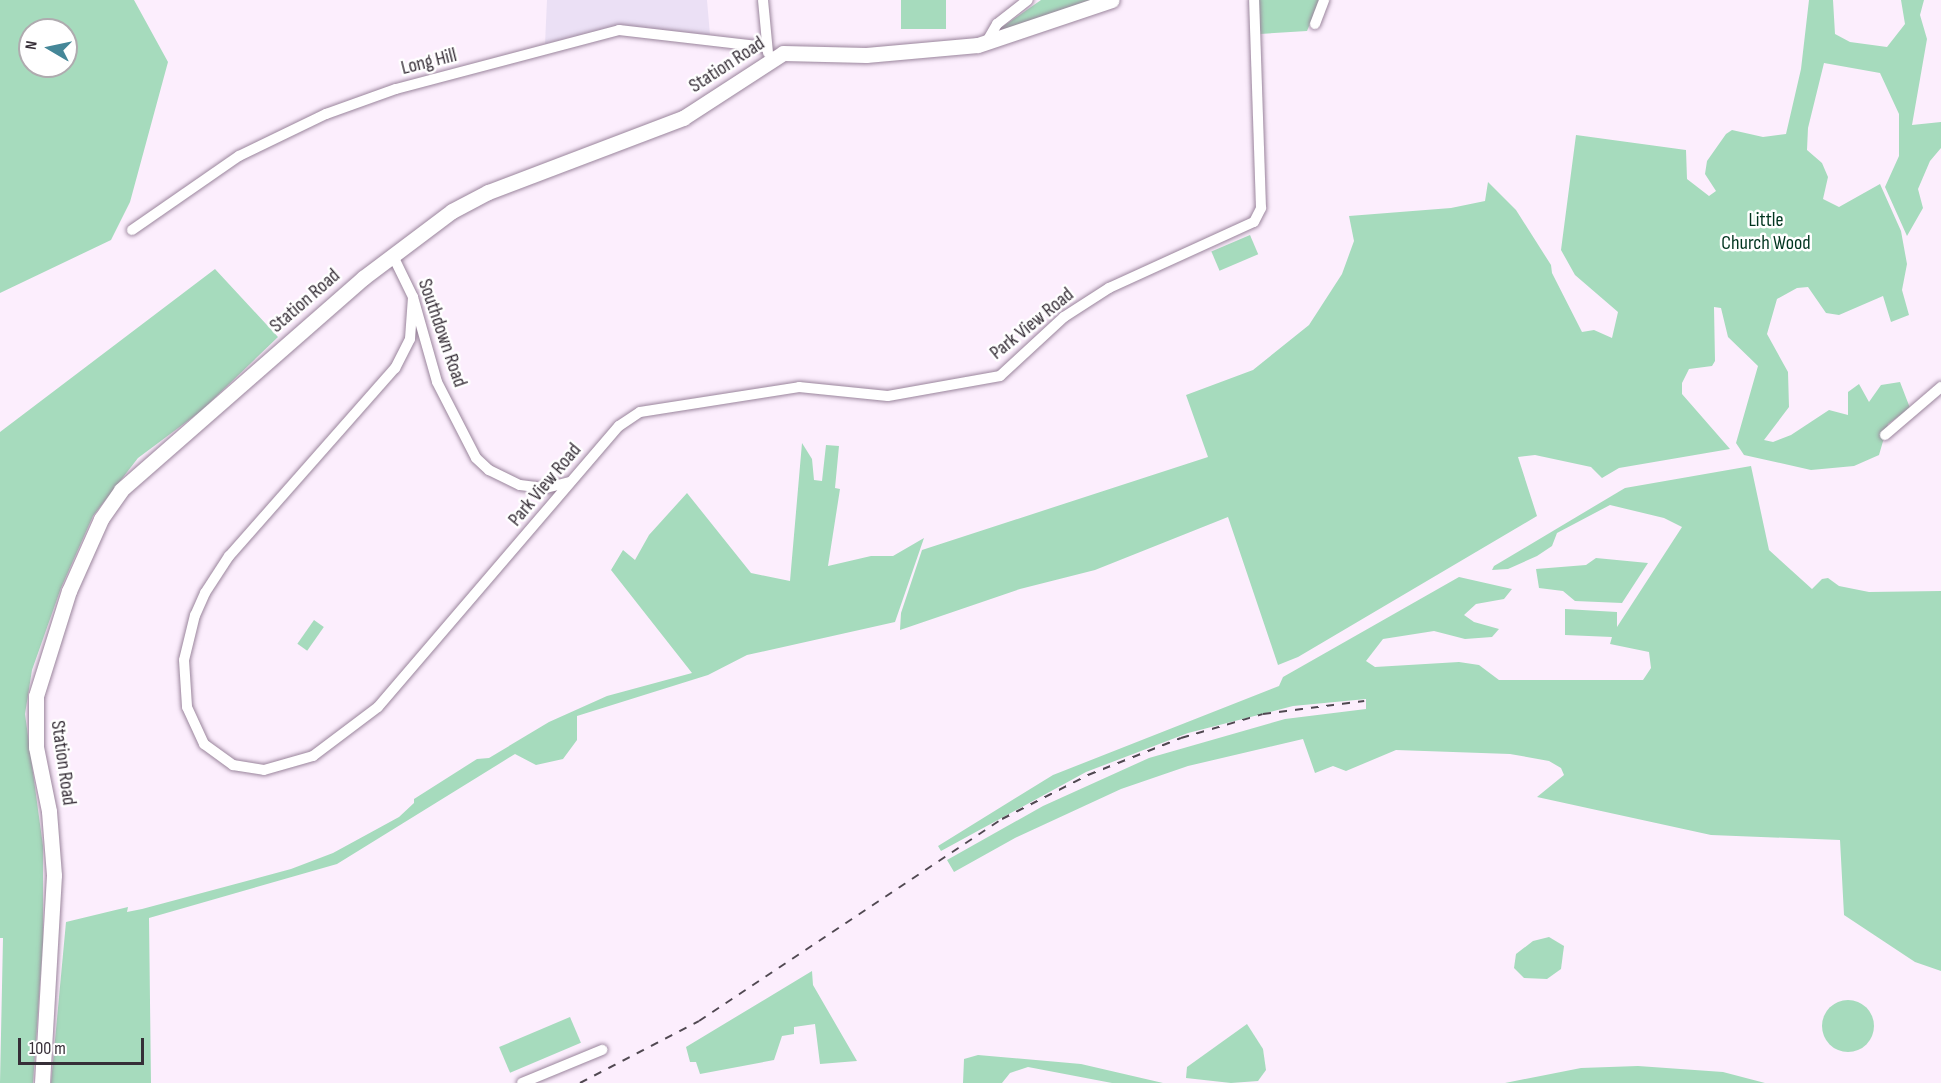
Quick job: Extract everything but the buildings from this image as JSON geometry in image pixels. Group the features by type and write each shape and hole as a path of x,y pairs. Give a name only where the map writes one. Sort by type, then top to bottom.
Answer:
{"street":[{"path":"763,0 768,53"},
{"path":"986,44 997,24 1028,0"},
{"name":"Station Road","path":"42,1083 54,875 34,713 41,676 69,591 101,519 121,490 171,443 203,421 393,256 452,210 518,178 683,118 768,53 896,54 986,44 1112,0"},
{"name":"Park View Road","path":"413,297 410,339 395,368 229,556 205,593 184,660 187,707 204,744 232,765 264,770 313,756 348,731 399,687 619,426 651,408 799,387 888,396 1000,376 1064,318 1109,288 1254,222 1261,208 1254,0"},
{"path":"1315,24 1324,0"},
{"name":"Long Hill","path":"132,230 239,156 326,114 396,89 619,30 768,53"},
{"name":"Southdown Road","path":"393,256 413,297 437,382 465,443 476,458 504,479 520,485 546,488 570,483"},
{"path":"1885,435 1941,387"},
{"path":"522,1083 602,1050"}],"shaded area":[{"path":"547,0 707,0 710,35 620,25 545,44"}],"green space":[{"path":"0,0 134,0 168,62 130,202 111,240 0,293"},
{"path":"901,0 946,0 946,29 901,29"},
{"path":"1041,0 1096,0 1029,24 998,30"},
{"path":"1258,0 1320,0 1307,31 1260,34"},
{"name":"Little Church Wood","path":"1809,0 1833,0 1835,34 1850,42 1887,47 1905,24 1901,0 1924,0 1920,15 1927,39 1912,125 1941,122 1941,148 1930,161 1918,189 1923,208 1907,236 1885,187 1899,156 1899,114 1880,73 1824,63 1808,128 1807,150 1822,163 1828,177 1823,199 1839,207 1880,184 1901,231 1907,264 1902,290 1909,315 1891,322 1883,296 1839,315 1826,313 1808,287 1797,288 1777,299 1767,334 1788,372 1789,407 1764,440 1773,442 1791,435 1829,410 1848,415 1848,392 1859,384 1869,402 1881,385 1900,382 1910,408 1888,424 1879,455 1854,466 1811,470 1744,455 1736,443 1758,366 1728,337 1721,308 1714,307 1715,361 1712,366 1689,369 1682,383 1682,394 1730,449 1619,468 1602,478 1591,467 1535,455 1518,457 1537,516 1298,657 1278,665 1228,517 1095,570 1020,589 900,630 901,613 922,550 1208,457 1186,395 1253,370 1309,325 1342,274 1354,241 1349,216 1451,208 1485,201 1488,182 1516,210 1551,265 1552,273 1582,332 1594,330 1612,338 1618,312 1575,275 1561,250 1576,135 1686,150 1687,179 1709,196 1716,191 1705,174 1707,161 1726,134 1732,130 1763,137 1786,134 1801,69"},
{"path":"1250,235 1258,254 1220,271 1211,251"},
{"path":"215,269 278,337 201,411 138,458 93,516 61,588 32,670 25,714 43,846 43,941 33,1083 0,1083 3,938 0,938 0,432"},
{"path":"802,443 812,459 814,480 822,481 826,445 839,446 835,488 840,489 828,566 871,556 893,556 924,538 895,622 747,655 708,675 577,716 577,740 563,759 536,765 515,754 337,864 149,918 151,1083 51,1083 66,922 128,907 127,912 142,909 291,869 333,853 399,817 414,803 414,799 477,759 489,758 549,722 607,696 692,673 611,570 623,550 635,560 649,535 687,493 751,573 790,581"},
{"path":"1751,466 1769,550 1812,589 1822,579 1828,578 1839,586 1869,592 1941,591 1941,971 1915,962 1844,915 1840,840 1711,835 1537,797 1564,775 1561,768 1549,761 1510,754 1396,750 1346,771 1333,766 1315,773 1303,739 1188,766 1121,789 1015,838 954,872 947,860 1043,806 1149,758 1285,719 1366,709 1366,699 1293,706 1188,733 1086,772 941,851 938,846 1053,775 1279,686 1283,677 1459,577 1512,589 1504,599 1476,604 1464,615 1474,622 1499,629 1492,637 1465,639 1434,631 1383,639 1366,661 1375,667 1459,662 1479,665 1499,680 1643,680 1651,668 1649,652 1610,644 1612,637 1565,635 1565,609 1617,612 1617,627 1682,527 1664,518 1610,505 1557,533 1552,546 1537,556 1508,569 1492,570 1494,566 1625,488"},
{"path":"1596,558 1648,563 1622,603 1575,601 1563,591 1539,588 1536,569 1586,565"},
{"path":"314,620 324,627 307,651 297,644"},
{"path":"1549,937 1564,946 1561,969 1547,979 1524,978 1514,968 1516,954 1533,941"},
{"path":"812,971 813,985 857,1061 820,1064 815,1024 794,1027 794,1034 782,1036 774,1060 700,1074 696,1062 690,1062 686,1047"},
{"path":"1848,1000 1858,1002 1866,1008 1872,1016 1874,1026 1872,1036 1866,1044 1858,1050 1848,1052 1838,1050 1830,1044 1824,1036 1822,1026 1824,1016 1830,1008 1838,1002"},
{"path":"570,1017 581,1043 510,1073 499,1047"},
{"path":"1247,1024 1263,1049 1266,1070 1258,1081 1231,1083 1186,1078 1187,1067"},
{"path":"978,1055 1081,1064 1163,1083 1112,1083 1028,1067 1010,1073 1002,1083 963,1083 964,1059"},
{"path":"1638,1066 1723,1072 1765,1083 1505,1083 1581,1068"}],"railway":[{"path":"580,1083 699,1021 1002,819 1088,775 1181,738 1263,714 1364,701"}]}
